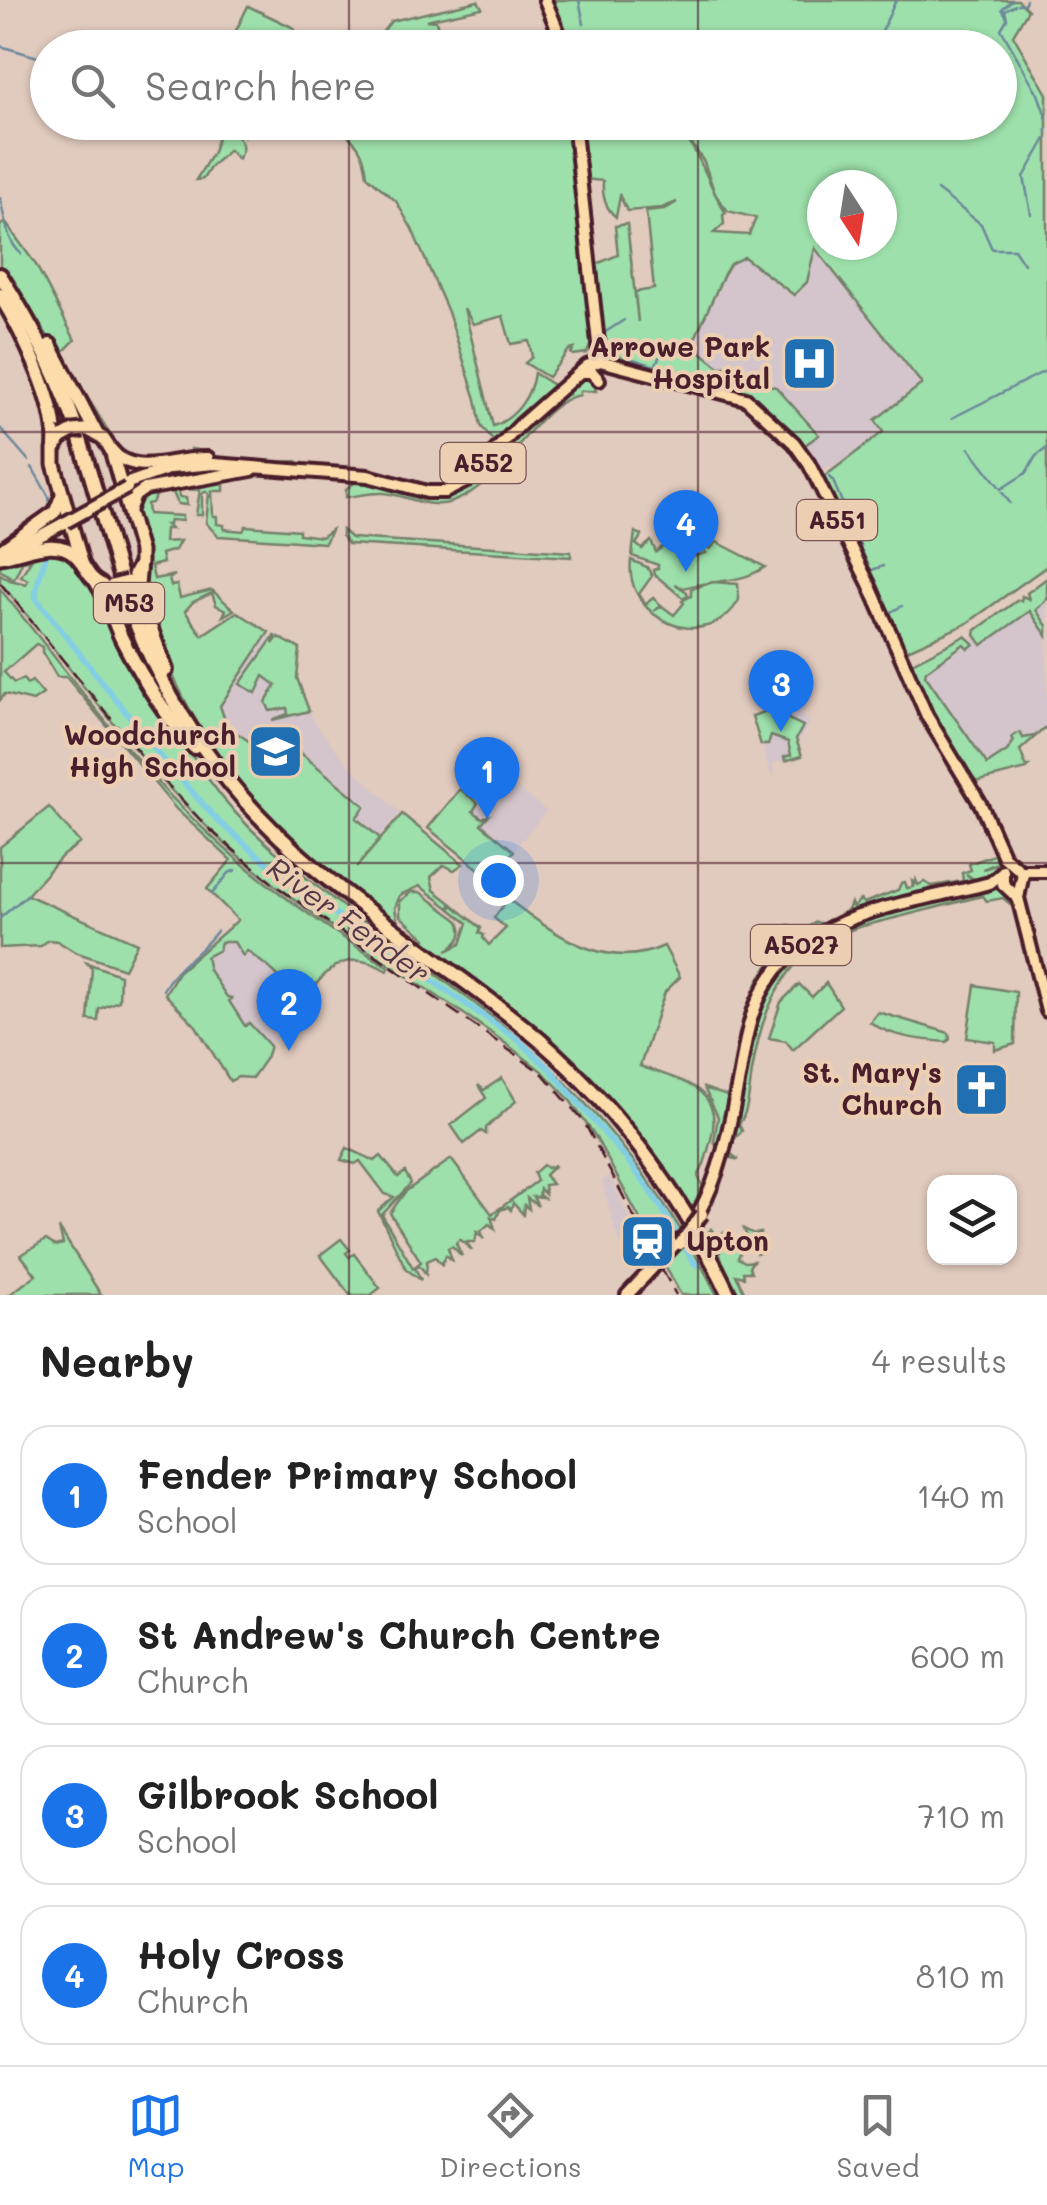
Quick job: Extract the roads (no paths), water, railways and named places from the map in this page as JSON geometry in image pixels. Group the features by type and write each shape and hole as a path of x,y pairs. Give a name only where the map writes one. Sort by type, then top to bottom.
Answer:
{"highway":[{"path":"0,274 50,346 90,432 111,450 140,551 136,582 140,602 197,745"},
{"name":"M53","path":"0,274 34,329 58,380 137,624 197,745"},
{"path":"0,291 53,416 58,442 54,464 83,566"},
{"name":"M53","path":"0,291 38,355 66,419 124,608 171,710 264,823 337,893 494,1012 588,1098 670,1203 726,1295"},
{"path":"58,442 73,431 90,432"},
{"path":"1,553 55,512 62,491"},
{"path":"1,553 59,546 74,553 104,592 122,641 142,674 176,727 197,745"},
{"path":"96,583 112,586 127,582 139,568"}],"main road":[{"path":"545,0 558,30"},
{"path":"576,140 600,361"},
{"path":"599,334 605,352 620,364"},
{"path":"569,382 594,352 599,334"},
{"name":"A551","path":"600,361 746,399 794,443 870,584 918,698 981,806 1012,872"},
{"name":"A552","path":"255,468 368,476 427,492 454,489 580,372 600,361"},
{"path":"580,372 592,372 599,380"},
{"path":"111,450 134,466 195,457 255,468"},
{"path":"813,472 818,457"},
{"name":"A552","path":"1,553 153,473 185,466 255,468 387,481"},
{"path":"274,467 309,473"},
{"path":"129,511 134,496 143,489 255,468"},
{"path":"1012,872 1042,872"},
{"path":"1006,887 1013,889 1012,872"},
{"path":"1012,872 1047,1011"},
{"name":"A5027","path":"630,1295 679,1243 701,1213 724,1163 756,1006 774,974 795,951 845,920 990,882 1012,872"},
{"name":"A5027","path":"990,882 1006,887"},
{"path":"1006,887 1018,898"}],"waterway":[{"path":"579,0 584,24"},
{"path":"882,30 896,0"},
{"path":"1006,15 1002,9 1012,0"},
{"path":"1018,4 1026,0"},
{"path":"1002,30 1007,19 1005,10 1015,5"},
{"path":"0,46 30,55"},
{"path":"1017,57 1047,119"},
{"path":"1031,214 1024,177 1047,137"},
{"path":"937,190 981,224 992,249 1014,249 1024,264"},
{"path":"0,198 9,235 21,254"},
{"path":"604,333 624,320"},
{"path":"627,357 655,366 661,354 689,342"},
{"path":"952,418 1047,370"},
{"path":"0,428 29,461"},
{"path":"969,448 1001,489 1026,473 1036,456 1047,448"},
{"path":"32,467 49,497 50,508"},
{"path":"829,477 861,547"},
{"path":"1002,492 1010,503"},
{"path":"849,515 854,509"},
{"path":"857,534 865,529"},
{"path":"862,551 905,651"},
{"name":"River Fender","path":"46,554 36,598 161,757 218,821 292,884 517,1039 549,1068 630,1163 698,1265"},
{"path":"872,570 883,566"},
{"path":"889,613 902,606"},
{"path":"212,894 236,870"},
{"path":"0,918 27,895"},
{"path":"163,990 217,931"}],"railway":[{"path":"0,583 145,760 208,828 275,885 543,1074 584,1122 657,1260"},
{"path":"662,1269 676,1295"}],"place":[{"name":"Arrowe Park Hospital","path":"809,363"},
{"name":"Holy Cross","path":"686,572"},
{"name":"Gilbrook School","path":"781,732"},
{"name":"Woodchurch High School","path":"275,751"},
{"name":"Fender Primary School","path":"487,819"},
{"name":"St Andrew's Church Centre","path":"289,1051"},
{"name":"St. Mary's Church","path":"981,1089"},
{"name":"Upton","path":"647,1241"}]}
